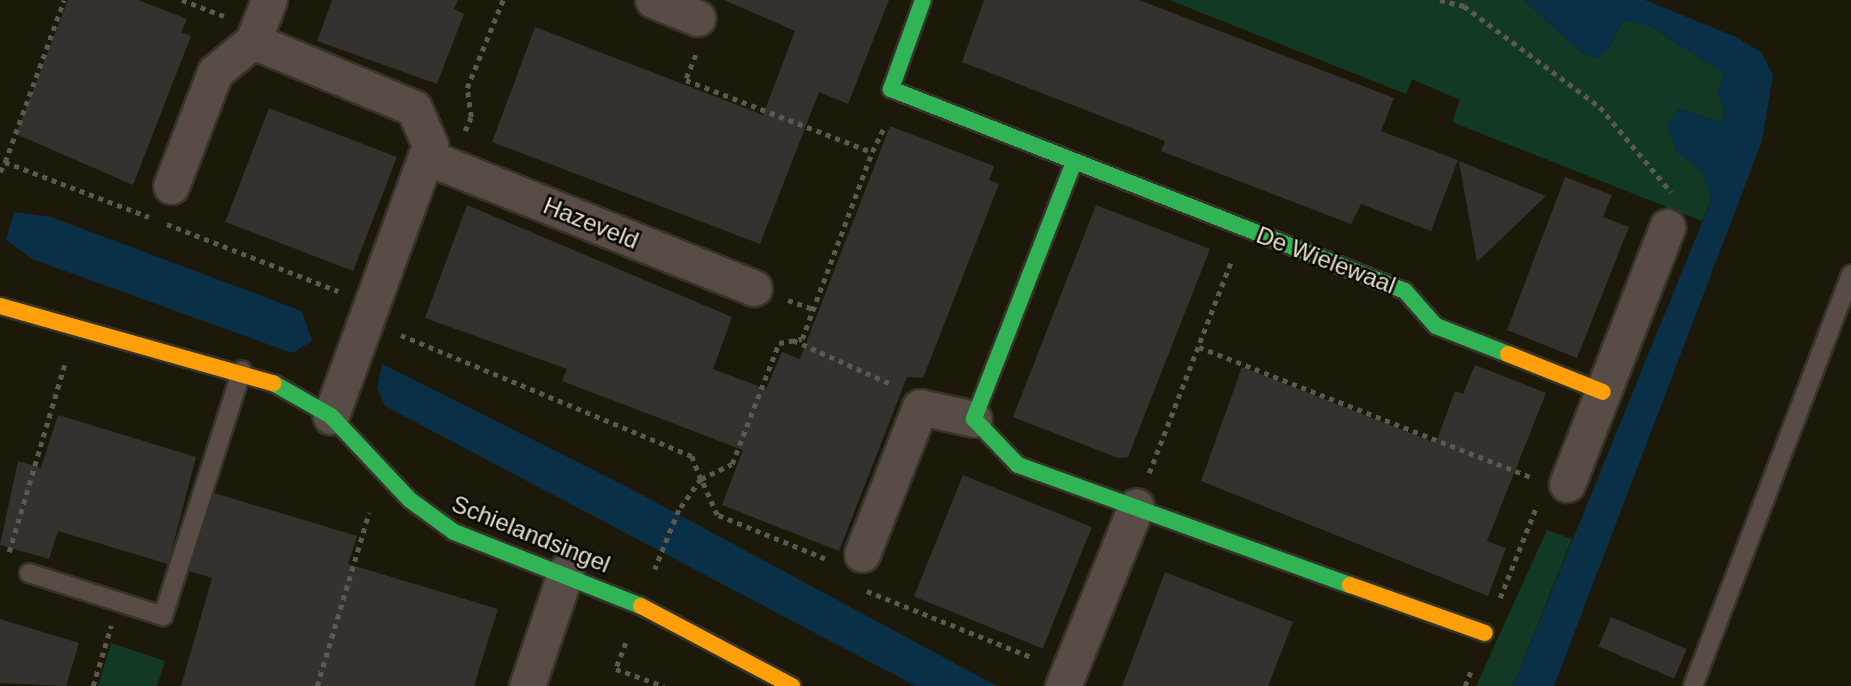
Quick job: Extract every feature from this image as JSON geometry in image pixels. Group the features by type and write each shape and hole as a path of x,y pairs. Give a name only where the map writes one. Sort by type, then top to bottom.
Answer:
{"street":[{"path":"171,186 215,72 253,41 269,0"},
{"path":"653,0 697,18"},
{"path":"900,92 891,89 923,0"},
{"path":"253,41 414,108 439,162 331,416"},
{"name":"De Wielewaal","path":"900,92 1405,291 1436,326 1603,393"},
{"name":"Hazeveld","path":"439,162 754,288"},
{"path":"974,419 1074,162"},
{"path":"1560,487 1603,393 1667,227"},
{"name":"Schielandsingel","path":"0,306 76,329 242,370 331,416 397,484 454,533 566,572 792,686"},
{"path":"852,560 920,407 974,419 1018,465 1485,633"},
{"path":"1063,685 1136,506"},
{"path":"527,686 566,572"}],"lane":[{"path":"1693,686 1851,274"},
{"path":"29,573 163,616 242,370"}],"path":[{"path":"5,162 64,0"},
{"path":"439,162 471,117 467,88 503,0"},
{"path":"1440,0 1464,6 1600,107 1671,188 1674,211 1667,227"},
{"path":"697,18 703,37 686,80 872,152"},
{"path":"900,92 872,152 802,339 779,343 732,464 701,480 717,514 852,560 858,587 1050,664 1063,685"},
{"path":"1136,506 1244,229"},
{"path":"4,566 76,329"},
{"path":"793,340 914,393 920,407"},
{"path":"1199,346 1560,487"},
{"path":"317,686 371,508 397,484"},
{"path":"1465,686 1542,494 1560,487"},
{"path":"661,556 679,510"},
{"path":"93,686 119,602"}],"green space":[{"path":"1169,0 1524,0 1583,54 1608,50 1624,20 1648,25 1725,74 1718,93 1725,112 1721,122 1678,109 1675,149 1702,173 1712,198 1702,221 1452,122 1460,100 1412,79 1406,94"},
{"path":"1547,530 1572,539 1513,686 1476,686"},
{"path":"111,643 165,661 157,686 98,686"}],"water":[{"path":"1524,0 1645,0 1736,37 1762,53 1773,75 1762,141 1554,686 1513,686 1712,198 1702,173 1675,149 1667,125 1678,109 1721,122 1725,112 1718,93 1725,74 1648,25 1624,20 1608,50 1598,58 1583,54"},
{"path":"14,212 51,217 302,311 312,341 292,353 32,259 6,240"},
{"path":"382,364 633,490 997,686 916,686 385,406 377,388"}],"building":[{"path":"68,0 138,0 187,19 181,32 191,36 133,185 16,134"},
{"path":"332,0 458,0 454,9 464,14 437,84 317,41"},
{"path":"724,0 889,0 848,104 819,92 760,244 492,142 535,27 763,115 795,31"},
{"path":"984,0 1139,0 1394,98 1381,131 1458,160 1431,231 1361,204 1351,224 1161,151 1165,141 962,62"},
{"path":"269,108 397,157 353,271 225,222"},
{"path":"890,126 994,166 989,180 999,184 923,378 907,377 839,551 722,505 743,450 562,381 567,369 425,318 467,205 732,317 713,369 766,389 782,352 800,359"},
{"path":"1459,161 1546,196 1477,262"},
{"path":"1565,177 1612,195 1603,217 1629,227 1577,358 1507,330"},
{"path":"1096,205 1210,249 1128,457 1118,458 1013,417"},
{"path":"1475,365 1546,393 1487,541 1506,548 1488,596 1201,481 1242,367 1436,443 1455,391 1463,394"},
{"path":"58,415 196,457 168,564 58,531 49,559 0,545 18,461 41,468"},
{"path":"963,475 1092,527 1043,649 914,596"},
{"path":"214,493 357,536 348,564 498,609 474,686 181,686 212,578 189,571"},
{"path":"1165,572 1293,622 1268,686 1122,686"},
{"path":"1611,617 1686,649 1674,678 1598,646"},
{"path":"0,619 79,643 66,686 0,683"}],"traffic: fast":[{"path":"923,0 891,89 1405,291 1436,326 1508,354"},
{"path":"1074,162 974,419 1018,465 1350,585"},
{"path":"273,383 331,416 410,500 454,532 641,606"}],"traffic: slow":[{"path":"0,306 273,383"},
{"path":"1508,354 1603,392"},
{"path":"1350,585 1485,633"},
{"path":"641,606 792,686"}]}
